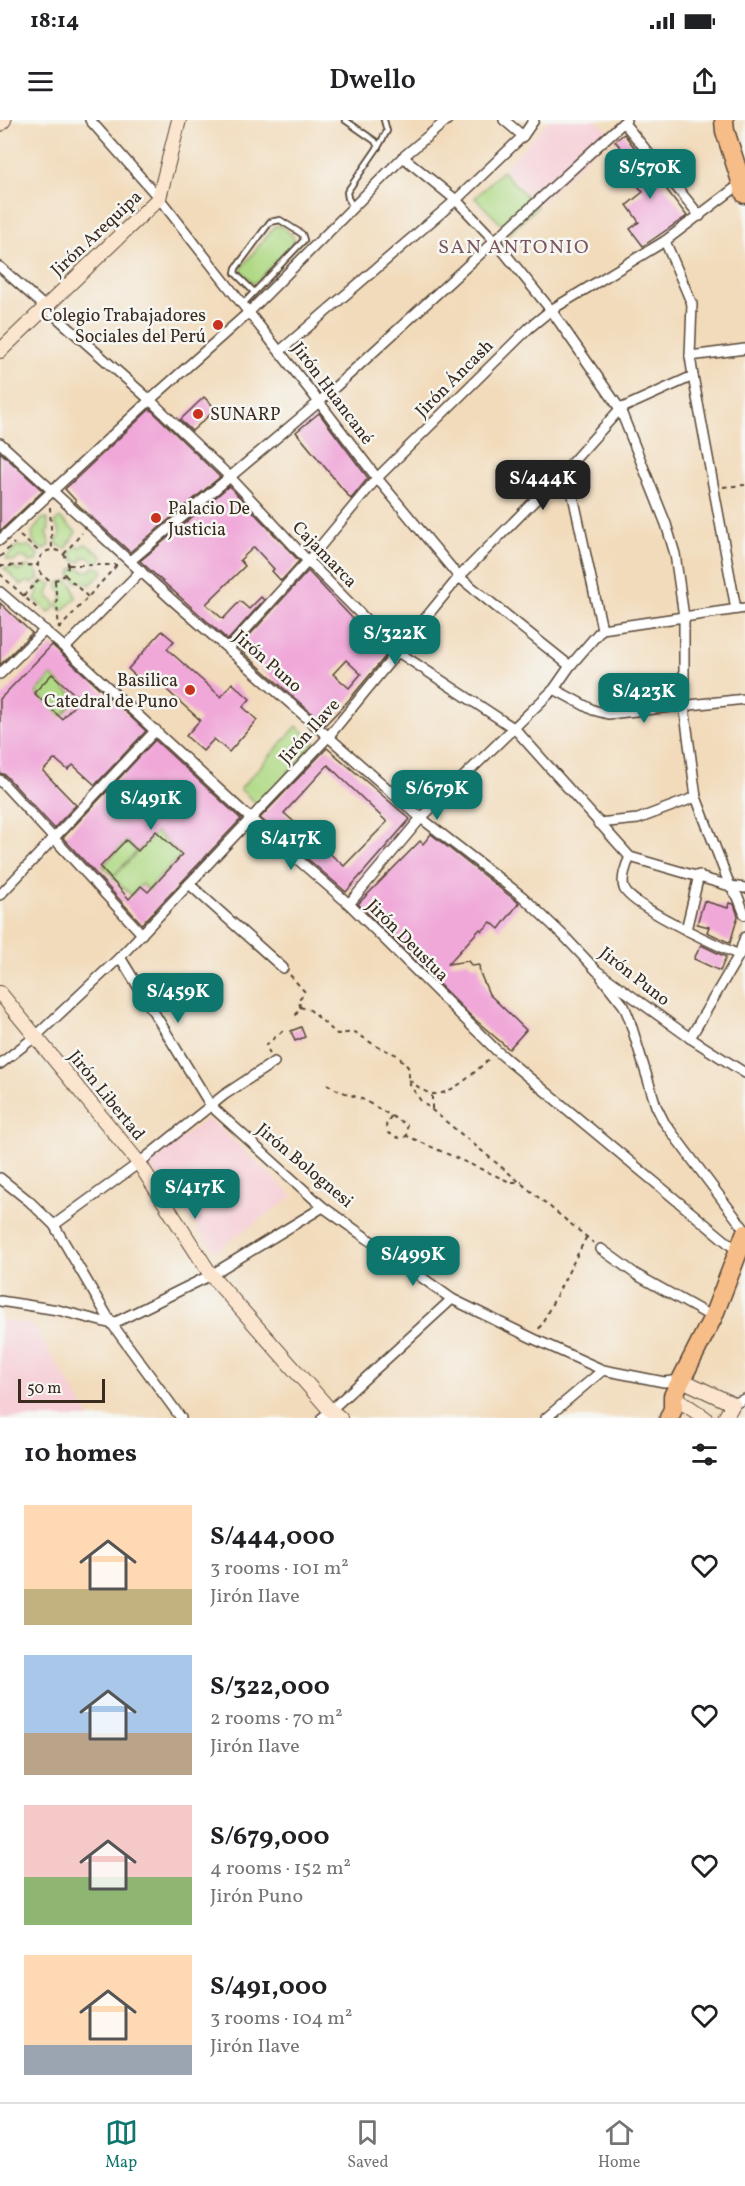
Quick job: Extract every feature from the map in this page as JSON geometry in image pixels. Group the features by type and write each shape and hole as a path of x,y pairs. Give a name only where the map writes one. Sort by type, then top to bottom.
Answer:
{"highway":[{"path":"724,120 725,131 744,186"},
{"path":"733,120 745,161"},
{"path":"676,1396 716,1319 742,1255 745,1232"}],"street":[{"path":"0,124 4,120"},
{"name":"Jirón Huancané","path":"90,120 159,198 280,351 376,478 459,576 570,666"},
{"name":"Jirón Arequipa","path":"0,351 159,198 179,120"},
{"path":"0,540 150,400 403,157 447,120"},
{"path":"504,120 523,136"},
{"path":"280,351 456,200 523,136 534,120"},
{"path":"130,561 319,402 625,121 700,216"},
{"path":"403,157 456,200 495,241 551,310 620,409 666,524 675,554 684,617 684,706 696,797 730,886 738,897 745,915"},
{"name":"Jirón Áncash","path":"228,648 308,561 376,478 529,328 551,310 665,241 744,186"},
{"path":"349,904 421,819 554,689 570,666 602,629 740,608 693,376 690,356 692,303 665,241"},
{"name":"Cajamarca","path":"0,267 150,400 230,477 308,561 398,652 515,729 630,857"},
{"path":"690,356 745,349"},
{"name":"Jirón Ilave","path":"0,1064 36,1036 120,957 251,819 328,736 459,576 567,468 620,409 693,376"},
{"name":"Jirón Puno","path":"0,443 171,599 421,819 523,897 597,971 690,1038 745,1073"},
{"path":"567,468 602,629"},
{"path":"65,648 141,570"},
{"name":"Jirón Deustua","path":"0,592 156,729 251,819 349,904 497,1051 742,1255"},
{"path":"0,674 45,630"},
{"path":"554,689 600,713 608,714 745,699"},
{"path":"0,895 156,729"},
{"path":"0,780 142,934"},
{"path":"598,823 638,819 696,797"},
{"path":"739,955 686,930 626,894 623,883 630,857 699,875 730,886 745,888"},
{"path":"686,930 699,875"},
{"path":"189,884 283,968"},
{"path":"690,1038 739,955 745,938"},
{"name":"Jirón Bolognesi","path":"120,957 211,1106 323,1207 452,1299 534,1340 603,1370 676,1396 739,1401"},
{"path":"597,971 627,1012 656,1106 664,1122 745,1232"},
{"name":"Jirón Libertad","path":"0,993 139,1163 211,1275 330,1415"},
{"path":"54,1225 139,1163 224,1095 274,1062"},
{"path":"0,1178 54,1225 112,1324 181,1418"},
{"path":"0,1301 58,1310 112,1324 211,1275 323,1207"},
{"path":"601,1249 637,1275 716,1319"},
{"path":"330,1415 452,1299"},
{"path":"546,1418 603,1370"},
{"path":"676,1396 705,1418"},
{"path":"725,1418 739,1401"}],"lane":[{"path":"345,120 375,141 378,147"},
{"path":"353,207 347,192 387,131 384,120"},
{"path":"246,308 254,292 304,240 302,234 280,220 270,222 236,268 235,273 254,292"}],"path":[{"path":"714,487 745,486"},
{"path":"50,503 52,549"},
{"path":"64,554 82,533"},
{"path":"20,536 42,554"},
{"path":"52,549 64,554 69,565 65,575 54,581 43,576 38,565 42,554 52,549"},
{"path":"0,566 38,565"},
{"path":"59,629 117,565 69,565"},
{"path":"0,574 44,616"},
{"path":"65,575 88,597"},
{"path":"23,596 43,576"},
{"path":"54,581 59,629"},
{"path":"52,622 59,629"},
{"path":"283,968 304,992 298,999 300,1007 294,1019"},
{"path":"300,1007 310,1010 337,1034 355,1032 376,1046 397,1055 408,1067 410,1085 421,1101 601,1249"},
{"path":"274,1062 266,1045 285,1029"},
{"path":"409,1080 432,1094 444,1093 473,1075 497,1051"},
{"path":"327,1084 362,1099 407,1125 407,1136"},
{"path":"432,1094 432,1111"},
{"path":"392,1116 386,1125 388,1132 399,1138 407,1136 510,1182 522,1182"},
{"path":"534,1340 586,1236"}],"shaded area":[{"path":"549,120 595,120 612,133 538,205 504,169"},
{"path":"209,1118 293,1196 215,1251 147,1163"},
{"path":"0,1320 33,1325 90,1418 0,1418"}],"green space":[{"path":"502,171 537,207 510,233 475,198"},
{"path":"275,226 281,226 293,236 294,241 257,282 253,283 241,271 242,267"},
{"path":"47,518 49,530 46,531 50,546 42,550 33,542 32,532 42,519"},
{"path":"60,518 76,532 66,549 56,544 60,532 54,523"},
{"path":"86,544 103,558 96,563 88,557 82,558 81,562 74,561 70,552 77,546"},
{"path":"18,545 29,546 38,554 36,561 29,562 26,558 19,557 15,561 8,560 6,558"},
{"path":"26,566 35,569 39,578 33,583 26,582 21,585 4,568 15,567 17,571"},
{"path":"94,567 103,569 103,572 90,585 77,582 70,576 73,568 90,571"},
{"path":"67,580 73,586 76,598 63,611 58,607 62,592 58,589 58,583"},
{"path":"41,581 52,584 48,593 55,607 49,613 35,599 38,592 36,587"},
{"path":"51,675 77,699 62,716 36,693"},
{"path":"297,726 315,742 259,806 240,789"},
{"path":"156,832 181,855 148,890 142,884 131,895 113,878"},
{"path":"126,841 137,851 113,876 103,866"}],"building":[{"path":"624,134 687,216 643,246 630,229 639,222 627,205 643,192 633,180 639,174 631,164 633,162 615,141"},
{"name":"SUNARP","path":"204,397 216,409 192,431 180,420"},
{"path":"150,409 220,477 130,552 75,502 65,489"},
{"path":"319,413 368,478 351,499 296,432"},
{"path":"0,452 43,491 0,531"},
{"path":"229,486 299,561 281,581 272,571 274,569 254,547 240,560 245,566 206,604 223,619 240,601 249,609 261,597 264,600 228,640 140,561"},
{"path":"308,571 356,622 389,652 325,725 238,648","holes":["346,660 361,674 349,688 333,674"]},
{"path":"0,603 32,633 0,665"},
{"name":"Basilica Catedral de Puno","path":"162,631 174,641 167,649 221,697 232,683 250,699 243,707 257,720 229,752 214,739 203,751 186,736 200,720 147,672 140,680 128,669"},
{"path":"52,645 146,731 95,785 73,765 68,770 55,759 43,771 76,805 54,828 5,775 0,773 0,699","holes":["52,674 80,699 62,719 34,693"]},
{"path":"155,740 241,819 142,924 63,838","holes":["156,831 182,855 148,892 141,886 129,899 100,867 126,840 138,851"]},
{"path":"327,748 410,819 346,892 260,818","holes":["328,765 387,822 344,866 284,813"]},
{"path":"431,834 519,903 499,929 491,922 482,931 480,929 448,964 468,961 472,966 479,965 489,994 526,1030 509,1049 472,1017 358,904 420,841 423,844"},
{"path":"704,901 728,908 729,903 734,904 738,916 730,943 707,932 709,927 697,924"},
{"path":"701,945 726,957 720,971 694,959"},
{"path":"301,1027 305,1037 295,1041 291,1031"}],"place":[{"name":"Colegio Trabajadores Sociales del Perú","path":"218,325"},
{"name":"SUNARP","path":"198,414"},
{"name":"Palacio De Justicia","path":"156,518"},
{"name":"Basilica Catedral de Puno","path":"190,690"}],"district":[{"name":"SAN ANTONIO","path":"514,246"}]}
